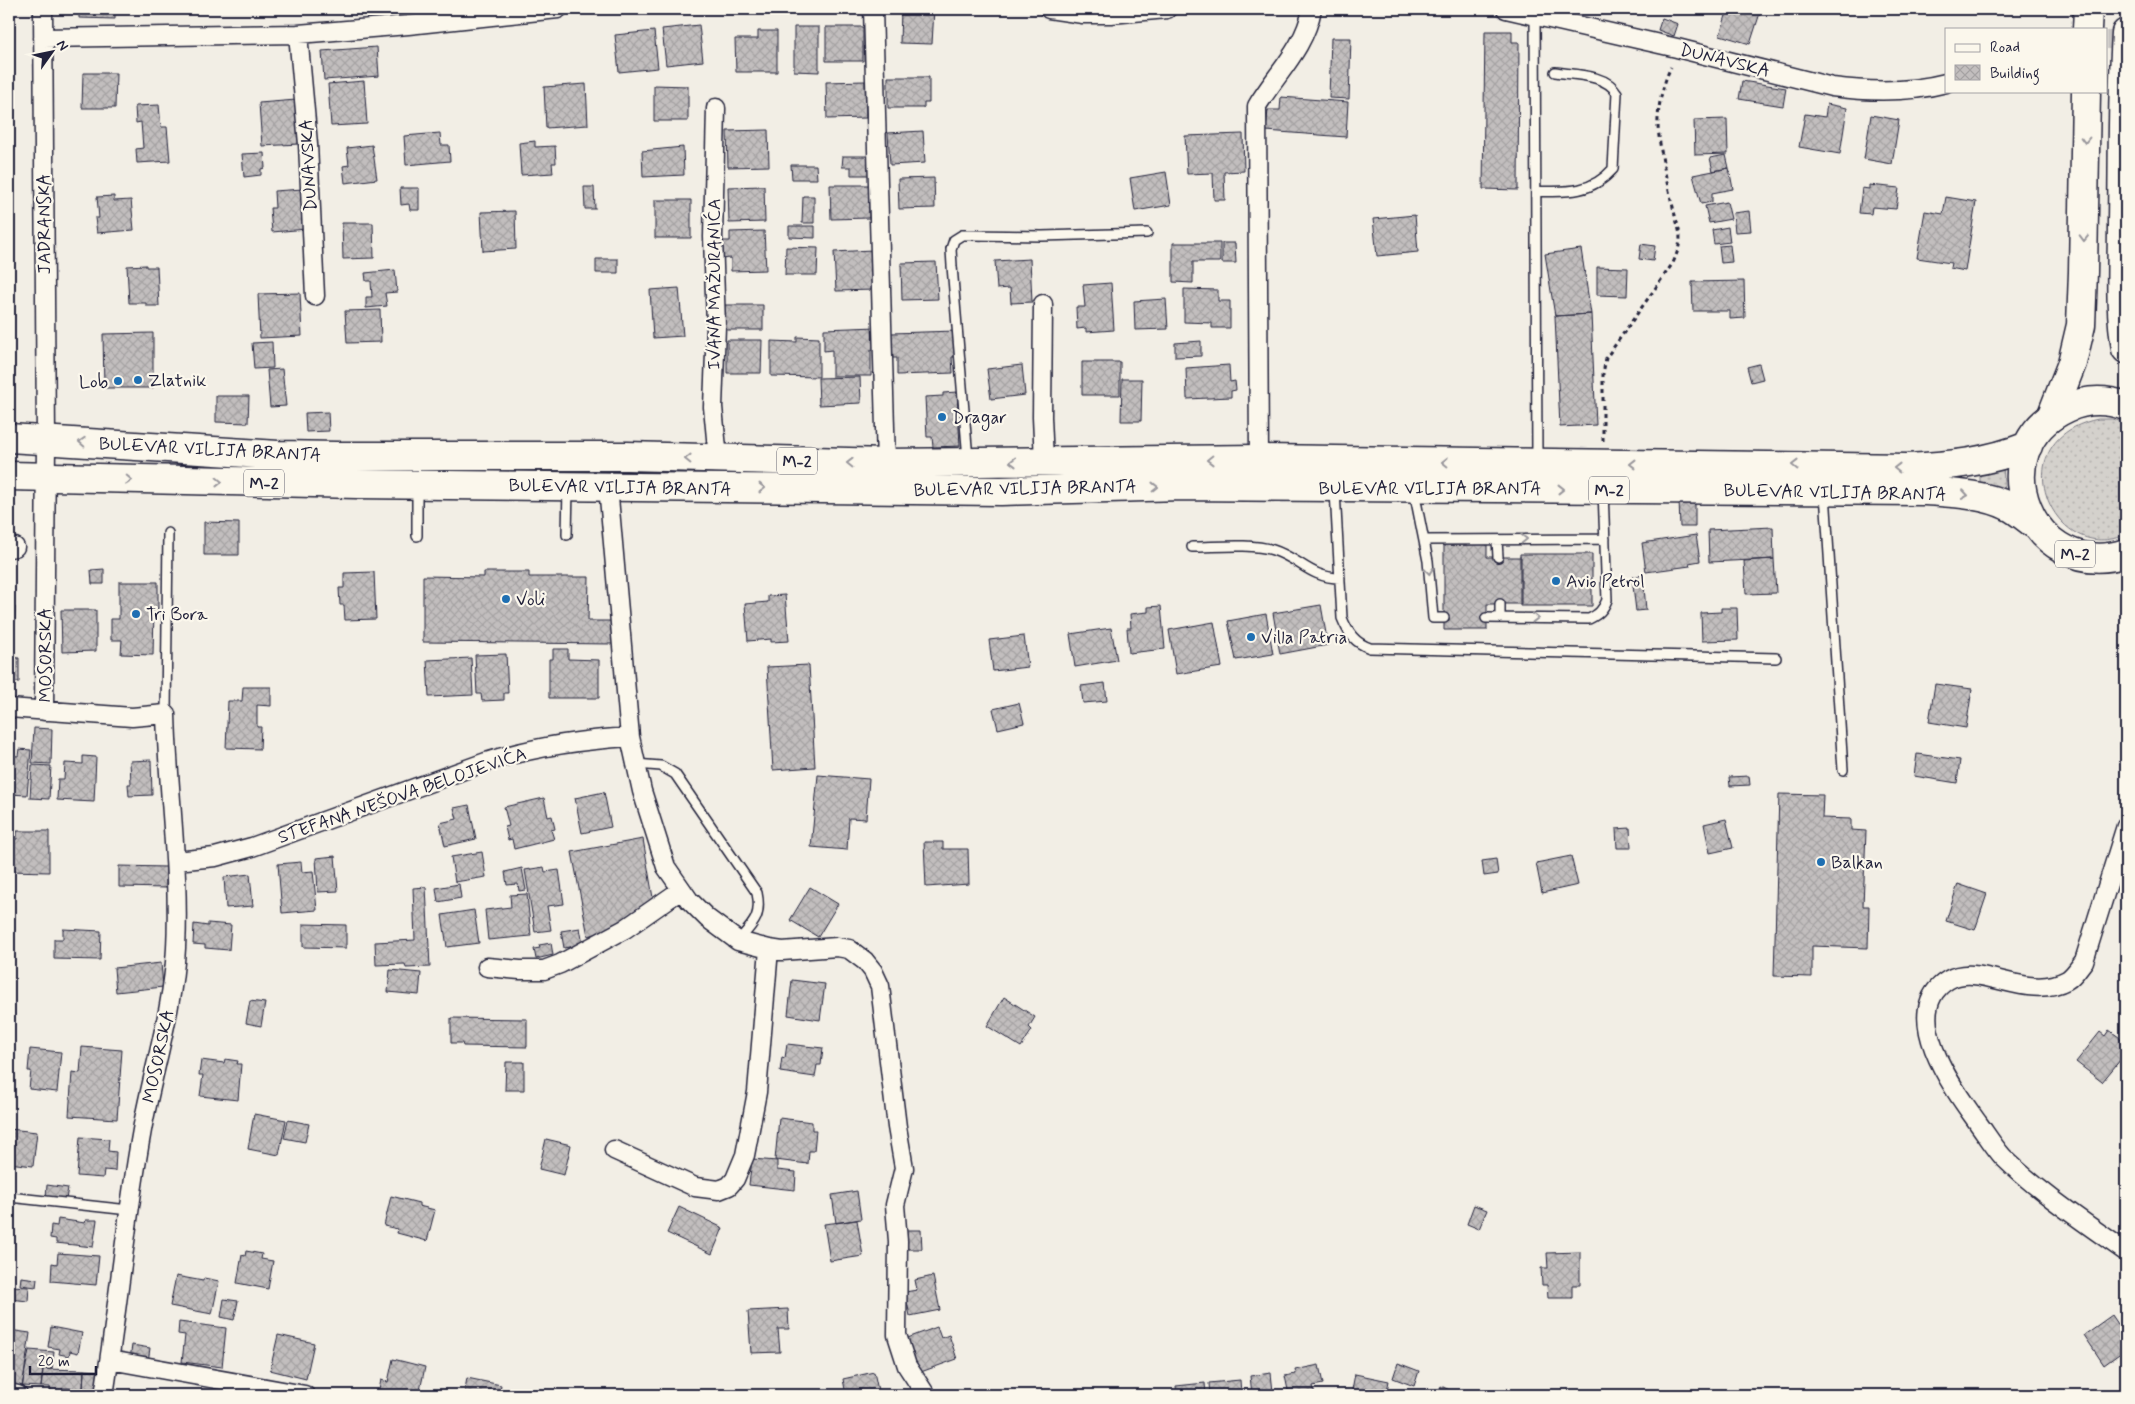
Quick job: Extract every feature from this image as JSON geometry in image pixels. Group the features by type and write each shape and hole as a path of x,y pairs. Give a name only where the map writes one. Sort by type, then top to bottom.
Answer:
{"main road":[{"path":"2087,28 2088,9"},
{"path":"2126,33 2122,268 2126,349"},
{"path":"2051,417 2072,363 2080,325 2086,92"},
{"name":"M-2","path":"2126,406 2099,401 2086,402 2073,405 2051,417 2042,425 2028,446 2022,465 2021,485 2025,505 2034,524 2053,543 2078,555 2105,558 2126,554"},
{"name":"BULEVAR VILIJA BRANTA","path":"9,438 278,455 627,456 718,460 886,463 1259,459 1537,463 1603,477 1825,491 1926,492 1973,496 2008,505 2034,524"},
{"name":"BULEVAR VILIJA BRANTA","path":"9,476 170,482 417,485 1001,490 1181,486 1414,489 1603,477 1945,466 1988,460 2028,446"}],"street":[{"name":"JADRANSKA","path":"43,9 45,477"},
{"path":"43,38 298,34 408,25 558,9"},
{"path":"873,9 886,463"},
{"path":"1049,9 1083,14 1111,14 1167,9"},
{"path":"1259,459 1257,106 1266,92 1282,74 1300,44 1312,9"},
{"name":"DUNAVSKA","path":"1506,9 1677,48 1810,82 1854,90 1911,90 1945,83"},
{"name":"DUNAVSKA","path":"298,34 308,144 315,296"},
{"name":"IVANA MAŽURANIĆA","path":"716,108 713,237 716,326 714,407 718,460"},
{"path":"1043,304 1042,417 1044,461"},
{"name":"MOSORSKA","path":"45,477 44,711 132,717 166,714 168,774 176,861 178,908 172,989 142,1130 129,1210 104,1395"},
{"path":"608,486 630,737 635,764 659,850 666,867 681,890 706,918 738,941 782,951 837,947 849,949 865,961 873,971 880,986 897,1127 904,1168 895,1205 898,1241 898,1335 908,1366 926,1395"},
{"path":"9,708 44,711"},
{"name":"STEFANA NEŠOVA BELOJEVIĆA","path":"176,861 215,857 252,847 515,753 565,743 630,737"},
{"path":"2126,826 2084,960 2068,980 2054,985 2032,987 2013,985 1974,974 1962,975 1949,980 1938,989 1931,999 1928,1010 1928,1024 1935,1052 1947,1078 2002,1156 2064,1208 2126,1252"},
{"path":"487,967 544,970 560,964 625,928 681,890"},
{"path":"614,1150 695,1187 719,1190 729,1186 735,1179 745,1156 757,1092 769,949"},
{"path":"110,1360 305,1395"},
{"path":"9,1393 18,1395"}],"lane":[{"path":"1535,16 1537,463"},
{"path":"1536,191 1572,192 1594,185 1605,178 1613,169 1617,93 1613,85 1605,81 1555,72"},
{"path":"968,462 952,266 951,248 954,240 962,235 971,234 1042,236 1147,232"},
{"path":"1486,618 1589,619 1603,609 1607,600 1603,477"},
{"path":"417,485 417,536"},
{"path":"567,535 568,486"},
{"path":"1335,488 1342,618 1345,627 1356,641 1370,648 1776,658"},
{"path":"1414,489 1424,540 1433,618 1444,618"},
{"path":"1825,491 1843,770"},
{"name":"MOSORSKA","path":"166,714 168,533"},
{"path":"1424,540 1605,539"},
{"path":"1497,540 1498,557"},
{"path":"1192,547 1264,548 1282,553 1315,574 1340,578"},
{"path":"1500,604 1500,618"},
{"path":"635,764 661,766 675,774 757,893 760,907 755,921 738,941"},
{"path":"9,1197 129,1210"}],"path":[{"path":"1603,477 1603,374 1606,358 1672,263 1680,246 1681,234 1673,207 1658,126 1667,76 1677,48"}],"shaded area":[{"path":"2098,419 2112,419 2126,423 2126,534 2100,540 2077,534 2059,519 2047,498 2043,474 2050,451 2067,431"},
{"path":"2003,465 2005,497 1980,493 1980,469"}],"building":[{"path":"79,9 115,9 115,19 79,18"},
{"path":"901,9 934,9 932,44 900,43"},
{"path":"1728,9 1761,10 1750,44 1720,35"},
{"path":"1662,18 1678,24 1674,36 1658,30"},
{"path":"699,25 703,61 666,65 662,29"},
{"path":"794,27 819,27 819,72 794,71"},
{"path":"826,27 863,27 863,61 826,61"},
{"path":"654,31 658,68 619,72 615,35"},
{"path":"758,31 777,31 777,72 736,72 735,39 758,39"},
{"path":"1485,31 1512,31 1512,42 1519,42 1518,190 1483,189"},
{"path":"1331,38 1351,38 1349,99 1329,98"},
{"path":"377,47 379,76 324,80 322,51"},
{"path":"83,73 116,73 115,108 82,108"},
{"path":"888,77 929,77 929,103 924,103 924,108 888,108"},
{"path":"364,81 367,124 331,126 328,84"},
{"path":"865,81 866,118 827,119 826,82"},
{"path":"1742,81 1786,88 1783,106 1739,99"},
{"path":"586,84 588,125 546,128 544,87"},
{"path":"654,85 688,86 688,121 654,121"},
{"path":"1281,97 1348,102 1346,137 1266,131 1268,110 1280,110"},
{"path":"296,100 299,144 262,146 259,103"},
{"path":"1827,104 1847,108 1840,154 1799,147 1805,114 1825,117"},
{"path":"159,105 161,127 167,127 170,161 137,163 136,149 143,148 141,122 136,123 135,106"},
{"path":"1871,115 1899,120 1892,164 1864,159"},
{"path":"1727,119 1728,154 1695,155 1694,120"},
{"path":"768,130 769,166 728,167 727,131"},
{"path":"923,131 925,163 890,165 888,133"},
{"path":"440,133 441,145 449,145 450,161 406,165 404,136"},
{"path":"1243,134 1244,171 1224,172 1225,200 1214,200 1213,173 1187,174 1185,136"},
{"path":"535,141 535,147 555,146 556,163 552,163 553,173 521,175 519,143"},
{"path":"372,145 377,179 345,183 343,166 349,165 347,148"},
{"path":"683,147 684,175 643,177 642,151"},
{"path":"264,153 265,168 261,169 261,175 244,177 242,154"},
{"path":"1726,155 1729,168 1713,171 1710,158"},
{"path":"843,156 869,156 869,175 851,175 851,167 842,167"},
{"path":"791,165 816,165 817,179 792,179"},
{"path":"1729,168 1733,189 1712,193 1712,202 1701,204 1693,175"},
{"path":"1166,172 1171,205 1135,211 1130,178"},
{"path":"934,178 935,208 899,209 898,179"},
{"path":"830,185 869,185 869,218 831,219"},
{"path":"1869,185 1899,188 1896,209 1872,207 1871,214 1859,213 1862,188 1869,189"},
{"path":"764,186 765,222 729,223 728,187"},
{"path":"584,187 594,187 595,209 585,209"},
{"path":"400,188 419,188 419,210 410,210 409,204 401,205"},
{"path":"303,189 307,229 272,232 270,208 275,208 274,191"},
{"path":"114,196 114,201 131,200 134,230 97,233 95,218 99,218 97,197"},
{"path":"803,196 814,196 814,223 802,223"},
{"path":"1946,197 1976,202 1965,271 1950,268 1951,263 1917,258 1925,211 1943,214"},
{"path":"655,200 691,200 691,238 655,238"},
{"path":"1727,202 1731,219 1709,223 1705,206"},
{"path":"515,211 516,249 483,251 481,212"},
{"path":"1749,211 1751,231 1735,232 1733,213"},
{"path":"1415,215 1418,252 1377,256 1373,219"},
{"path":"342,223 373,223 374,258 343,259"},
{"path":"789,226 815,226 815,238 789,237"},
{"path":"1728,227 1730,242 1714,244 1712,230"},
{"path":"764,231 766,270 731,271 731,258 721,259 720,241 730,241 730,232"},
{"path":"1173,243 1220,243 1220,262 1193,262 1193,283 1173,282"},
{"path":"1222,243 1235,243 1236,263 1222,263"},
{"path":"1641,244 1655,246 1653,261 1639,259"},
{"path":"1730,245 1732,262 1721,263 1719,246"},
{"path":"786,247 818,248 817,275 785,275"},
{"path":"1581,249 1591,314 1555,316 1545,254"},
{"path":"872,250 874,290 836,291 834,252"},
{"path":"596,259 618,259 618,273 596,273"},
{"path":"1030,259 1032,302 1011,303 1010,288 997,289 995,261"},
{"path":"936,262 938,299 902,300 901,263"},
{"path":"146,265 146,267 157,267 159,306 146,306 146,303 129,303 127,266"},
{"path":"1597,267 1628,268 1627,296 1597,295"},
{"path":"395,270 397,292 385,293 387,306 366,308 366,297 372,297 371,281 366,281 365,273"},
{"path":"1744,281 1745,318 1730,319 1730,311 1693,311 1692,282"},
{"path":"1111,283 1114,330 1086,332 1086,328 1077,329 1076,307 1085,307 1083,285"},
{"path":"679,288 683,336 653,338 650,290"},
{"path":"1184,289 1218,290 1218,301 1230,301 1230,328 1212,328 1212,323 1184,322"},
{"path":"300,293 302,336 260,338 258,294"},
{"path":"1166,299 1168,329 1135,330 1134,301"},
{"path":"724,305 763,305 763,330 724,330"},
{"path":"380,310 381,342 347,343 345,311"},
{"path":"1591,314 1596,425 1560,427 1555,316"},
{"path":"877,327 877,350 871,350 871,376 832,376 832,350 824,351 824,329"},
{"path":"956,331 957,357 952,357 953,373 897,375 897,358 892,358 891,333"},
{"path":"153,333 153,388 104,388 103,334"},
{"path":"797,337 819,338 819,377 771,376 771,341 797,342"},
{"path":"727,340 762,340 761,373 727,373"},
{"path":"1201,341 1201,356 1175,357 1175,343"},
{"path":"272,342 273,368 254,369 252,343"},
{"path":"1082,362 1120,362 1120,395 1082,395"},
{"path":"1759,364 1763,379 1751,382 1747,367"},
{"path":"1022,365 1025,395 991,399 987,369"},
{"path":"1229,365 1230,382 1235,381 1236,390 1231,391 1231,397 1187,399 1186,368"},
{"path":"282,369 286,406 270,407 267,370"},
{"path":"860,377 861,403 819,405 818,378"},
{"path":"1122,379 1142,379 1141,421 1121,421"},
{"name":"Dragar","path":"957,392 960,446 933,447 932,437 927,437 925,397 943,396 943,393"},
{"path":"216,396 249,396 248,423 216,422"},
{"path":"328,412 329,431 306,432 305,413"},
{"path":"1695,499 1695,527 1680,527 1679,500"},
{"path":"204,522 239,523 239,555 204,555"},
{"path":"1773,527 1774,559 1709,562 1708,530"},
{"path":"1696,535 1700,561 1689,563 1690,566 1646,572 1642,543"},
{"path":"1444,543 1487,543 1487,557 1521,557 1521,604 1487,604 1487,630 1444,630"},
{"name":"Avio Petrol","path":"1520,554 1592,554 1592,606 1520,606"},
{"path":"1774,559 1776,593 1746,594 1744,561"},
{"path":"104,569 104,584 92,584 91,570"},
{"path":"374,572 376,619 345,620 344,605 340,605 339,588 344,588 344,573"},
{"name":"Voli","path":"484,572 529,572 529,577 589,577 588,621 613,621 613,644 423,642 423,576 484,577"},
{"path":"1643,575 1646,610 1636,611 1632,577"},
{"name":"Tri Bora","path":"119,582 158,582 158,609 154,609 153,655 121,654 122,640 111,640 111,619 119,619"},
{"path":"785,595 789,641 771,642 771,639 748,641 745,604 768,602 768,596"},
{"path":"1321,605 1328,645 1280,654 1273,613"},
{"path":"1161,606 1165,649 1129,653 1127,628 1131,628 1130,614 1148,612 1148,607"},
{"path":"9,607 15,607 14,646 9,646"},
{"path":"1721,608 1737,608 1738,640 1702,641 1701,613 1721,612"},
{"path":"61,610 96,610 96,651 62,652"},
{"name":"Villa Patria","path":"1266,614 1273,654 1236,660 1228,621"},
{"path":"1214,622 1222,667 1176,674 1169,630"},
{"path":"1111,628 1117,660 1075,667 1070,634"},
{"path":"1024,636 1028,667 993,671 989,640"},
{"path":"553,649 568,649 568,659 599,660 599,698 549,698 549,659 553,659"},
{"path":"506,654 508,693 504,693 504,700 482,701 481,694 477,694 475,655"},
{"path":"9,657 19,658 19,682 9,682"},
{"path":"471,658 473,695 429,697 427,660"},
{"path":"809,665 815,767 773,770 767,667"},
{"path":"1105,683 1107,701 1083,703 1081,686"},
{"path":"1935,684 1972,689 1966,728 1929,722"},
{"path":"243,687 271,687 271,706 257,705 257,727 261,727 260,749 226,748 228,701 242,701"},
{"path":"1019,703 1024,723 998,729 993,709"},
{"path":"34,728 52,729 51,764 32,763"},
{"path":"19,749 31,750 27,795 9,794 9,755 18,756"},
{"path":"1917,754 1960,760 1957,783 1914,776"},
{"path":"83,756 96,757 94,802 57,800 58,779 64,779 65,763 83,764"},
{"path":"151,760 152,795 129,796 128,784 131,784 130,761"},
{"path":"32,765 51,766 49,799 30,798"},
{"path":"818,775 869,779 866,819 849,818 847,850 811,847"},
{"path":"1749,776 1750,785 1730,786 1729,777"},
{"path":"604,792 611,827 582,833 575,798"},
{"name":"Balkan","path":"1779,794 1823,795 1822,818 1851,819 1851,830 1866,831 1863,906 1869,906 1868,948 1812,946 1812,977 1774,976"},
{"path":"544,798 548,817 552,816 555,829 551,830 554,839 514,849 512,839 508,840 505,827 509,826 504,807"},
{"path":"469,805 476,839 445,846 440,823 457,819 454,808"},
{"path":"1726,819 1733,848 1710,853 1704,824"},
{"path":"1630,828 1631,848 1617,848 1616,829"},
{"path":"17,831 49,831 49,872 9,871 9,839 17,839"},
{"path":"643,839 653,898 618,928 588,936 572,852"},
{"path":"924,842 943,842 943,849 968,849 969,884 926,887"},
{"path":"482,852 486,877 455,882 451,857"},
{"path":"335,856 338,891 318,892 316,858"},
{"path":"1571,856 1578,885 1542,893 1536,863"},
{"path":"1496,859 1498,874 1484,876 1482,861"},
{"path":"301,862 302,872 313,871 317,910 282,913 278,864"},
{"path":"119,866 166,867 166,888 119,887"},
{"path":"544,867 545,872 559,870 564,904 547,906 551,930 535,932 525,870"},
{"path":"522,868 526,890 519,891 518,884 507,885 505,872"},
{"path":"250,874 253,906 226,908 224,877"},
{"path":"459,884 461,898 438,902 436,888"},
{"path":"1958,884 1987,894 1975,930 1946,921"},
{"path":"426,887 430,967 406,968 405,964 376,965 375,942 415,940 413,888"},
{"path":"810,887 838,904 818,937 790,920"},
{"path":"527,894 531,936 488,940 485,910 511,907 510,895"},
{"path":"474,910 479,943 447,947 442,915"},
{"path":"208,923 231,925 229,950 205,948 205,945 193,944 194,924 208,926"},
{"path":"303,924 346,925 346,948 303,947"},
{"path":"580,928 583,945 564,948 561,931"},
{"path":"63,929 101,931 100,960 54,959 54,939 63,939"},
{"path":"551,943 553,955 536,959 534,949 540,948 539,945"},
{"path":"161,963 163,987 116,992 114,968"},
{"path":"390,970 421,973 419,995 388,992"},
{"path":"792,980 825,984 820,1020 788,1015"},
{"path":"1004,997 1035,1017 1029,1027 1032,1030 1021,1047 987,1026"},
{"path":"250,1001 265,1003 261,1026 246,1023"},
{"path":"451,1018 527,1019 527,1047 463,1046 462,1043 451,1043"},
{"path":"2109,1030 2126,1042 2126,1053 2102,1082 2076,1062 2100,1032 2105,1036"},
{"path":"787,1044 823,1048 821,1065 817,1065 815,1077 780,1072 782,1057 785,1058"},
{"path":"82,1047 122,1050 117,1119 69,1116 72,1072 80,1073"},
{"path":"30,1049 61,1052 57,1092 29,1089 31,1071 28,1071"},
{"path":"225,1059 238,1061 237,1064 241,1064 238,1100 200,1096 203,1075 199,1075 201,1060 224,1063"},
{"path":"506,1062 524,1062 524,1090 505,1090"},
{"path":"254,1114 286,1120 279,1155 248,1149"},
{"path":"779,1118 812,1122 812,1130 816,1130 814,1151 809,1151 808,1164 775,1160"},
{"path":"288,1120 309,1124 305,1142 284,1138"},
{"path":"9,1129 37,1132 33,1166 9,1163"},
{"path":"80,1137 109,1139 108,1151 116,1152 115,1171 104,1170 103,1178 77,1176"},
{"path":"546,1139 571,1145 564,1175 539,1169"},
{"path":"752,1159 777,1161 777,1170 796,1172 795,1190 749,1185"},
{"path":"47,1185 68,1188 66,1199 46,1197"},
{"path":"857,1191 861,1219 836,1223 832,1195"},
{"path":"391,1196 419,1203 419,1206 435,1210 427,1241 397,1233 398,1229 384,1226"},
{"path":"1474,1205 1487,1210 1479,1229 1467,1224"},
{"path":"679,1207 723,1228 712,1254 667,1233"},
{"path":"58,1219 85,1223 86,1220 97,1220 93,1247 56,1243 56,1239 50,1238 51,1225 57,1226"},
{"path":"857,1220 863,1256 830,1261 824,1224"},
{"path":"905,1230 921,1230 922,1249 905,1249"},
{"path":"246,1251 262,1254 261,1259 273,1261 268,1289 237,1283 242,1255 245,1256"},
{"path":"1580,1252 1580,1285 1572,1285 1572,1298 1548,1298 1547,1285 1542,1285 1541,1268 1548,1268 1547,1253"},
{"path":"58,1253 99,1256 96,1285 51,1281 52,1263 57,1264"},
{"path":"176,1276 203,1281 204,1278 219,1281 212,1314 170,1306"},
{"path":"933,1276 940,1310 910,1316 905,1292 917,1290 915,1280"},
{"path":"21,1277 37,1279 36,1287 20,1285"},
{"path":"11,1286 29,1287 28,1301 10,1299"},
{"path":"224,1299 238,1301 234,1320 221,1317"},
{"path":"788,1309 789,1329 778,1329 780,1352 751,1353 748,1311"},
{"path":"2112,1315 2126,1336 2126,1349 2104,1365 2084,1335"},
{"path":"179,1322 226,1328 222,1367 182,1362 185,1335 178,1334"},
{"path":"51,1327 82,1333 78,1353 70,1351 69,1356 59,1354 60,1349 48,1347"},
{"path":"937,1327 941,1338 949,1335 957,1359 918,1373 905,1339"},
{"path":"9,1330 30,1333 22,1389 9,1387"},
{"path":"278,1335 314,1343 306,1379 270,1370"},
{"path":"132,1345 150,1348 148,1362 130,1359"},
{"path":"29,1350 54,1352 52,1369 43,1369 41,1387 22,1386"},
{"path":"393,1359 425,1367 419,1395 378,1395 381,1380 388,1382"},
{"path":"1398,1363 1419,1371 1414,1386 1393,1378"},
{"path":"1319,1365 1323,1384 1313,1386 1315,1395 1289,1395 1285,1376 1296,1374 1295,1370"},
{"path":"43,1369 84,1370 83,1389 63,1388 63,1395 50,1395 50,1387 41,1387"},
{"path":"84,1370 98,1371 97,1389 83,1389"},
{"path":"874,1372 879,1395 846,1395 843,1379"},
{"path":"1271,1373 1273,1392 1252,1394 1250,1376"},
{"path":"1355,1374 1389,1381 1386,1395 1351,1395"},
{"path":"467,1378 501,1385 499,1395 464,1395"},
{"path":"1240,1380 1241,1395 1210,1395 1209,1383"},
{"path":"1205,1383 1206,1395 1177,1395 1176,1386"},
{"path":"1441,1386 1460,1395 1437,1395"}],"tunnel":[{"path":"2108,40 2126,40"}],"place":[{"name":"Zlatnik","path":"138,380"},
{"name":"Lob","path":"118,381"},
{"name":"Dragar","path":"942,417"},
{"name":"Avio Petrol","path":"1556,581"},
{"name":"Voli","path":"506,599"},
{"name":"Tri Bora","path":"136,614"},
{"name":"Villa Patria","path":"1251,637"},
{"name":"Balkan","path":"1821,862"}]}
